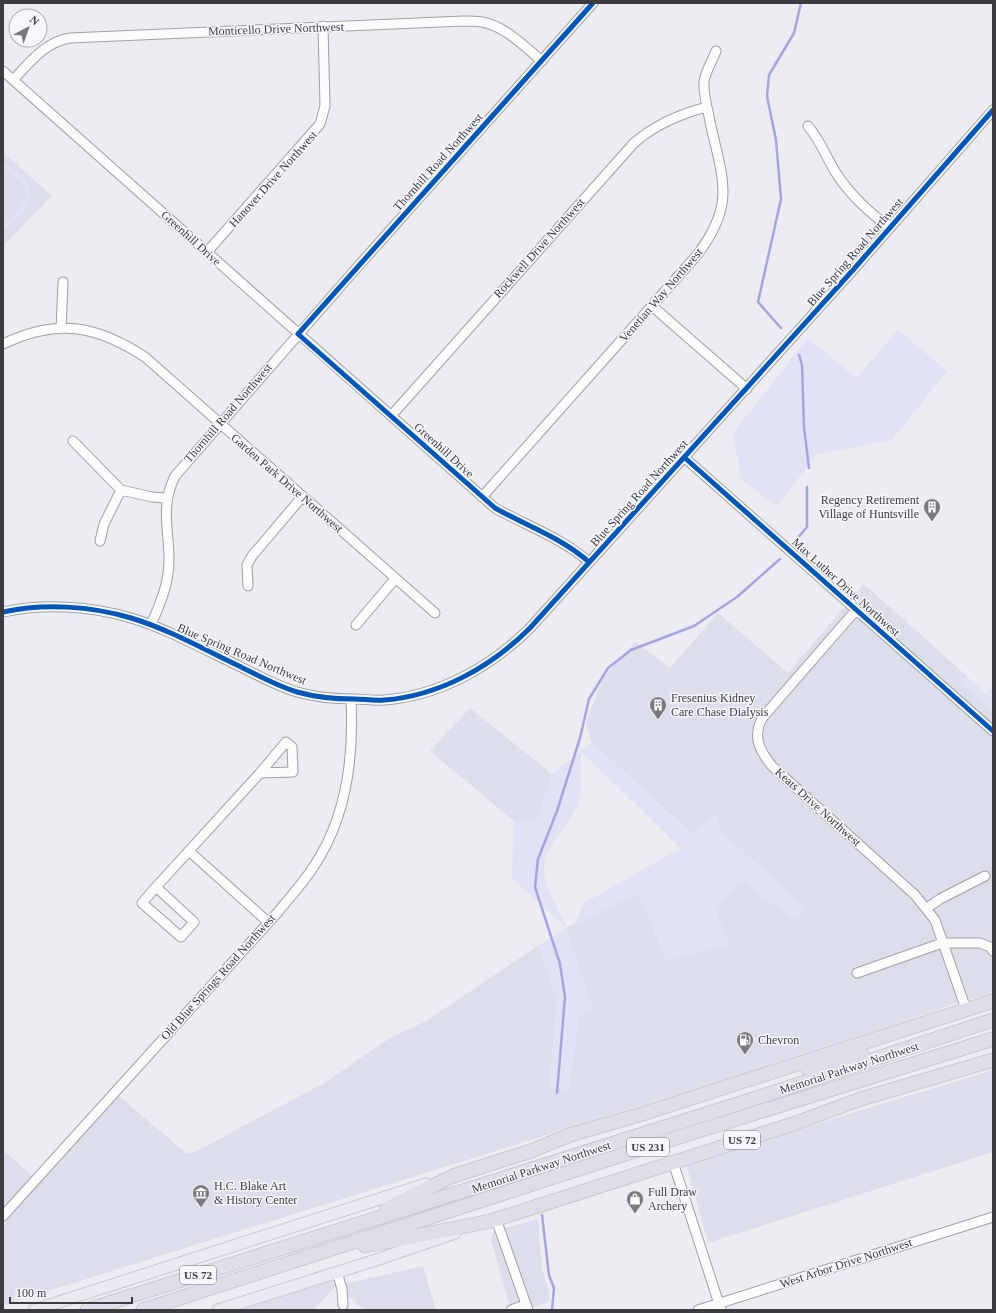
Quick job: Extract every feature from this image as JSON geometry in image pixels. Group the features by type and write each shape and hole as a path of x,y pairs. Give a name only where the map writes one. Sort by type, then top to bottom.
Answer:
{"highway":[{"name":"US 72","path":"310,1241 408,1199 453,1176 530,1151 570,1135 966,1009 993,1002"},
{"name":"Memorial Parkway Northwest","path":"87,1310 310,1241 993,1020"},
{"name":"Memorial Parkway Northwest","path":"143,1310 650,1146 993,1039"},
{"path":"771,1072 797,1070 875,1052 898,1051"},
{"name":"US 72","path":"304,1259 493,1220 793,1124 861,1099 993,1060"}],"main road":[{"path":"34,1310 453,1176"},
{"path":"218,1310 373,1261 493,1220"}],"street":[{"name":"Thornhill Road Northwest","path":"151,626 167,584 169,560 165,513 166,498 175,476 298,334 593,3"},
{"name":"Monticello Drive Northwest","path":"13,80 35,56 48,45 70,38 323,26 483,22 505,32 542,61"},
{"name":"Hanover Drive Northwest","path":"207,252 320,124 326,106 323,26"},
{"name":"Venetian Way Northwest","path":"482,497 652,306 708,240 719,218 724,186 707,107 704,81 716,51"},
{"name":"Greenhill Drive","path":"3,71 482,497 501,512 558,539 575,549 590,562"},
{"name":"Rockwell Drive Northwest","path":"391,416 634,143 647,131 667,120 684,113 707,107"},
{"name":"Blue Spring Road Northwest","path":"3,612 38,608 86,608 132,618 297,692 333,698 383,700 400,698 441,686 481,668 512,645 590,562 747,389 993,110"},
{"path":"808,126 817,137 846,188 865,208 890,228"},
{"path":"61,329 63,282"},
{"path":"652,306 747,389"},
{"name":"Garden Park Drive Northwest","path":"3,344 36,331 61,329 89,330 125,344 145,357 435,613"},
{"path":"73,441 121,490 152,497 166,498"},
{"name":"Max Luther Drive Northwest","path":"685,458 993,731"},
{"path":"100,542 104,524 114,500 121,490"},
{"path":"248,586 247,565 252,556 302,497"},
{"path":"356,625 396,579"},
{"name":"Keats Drive Northwest","path":"856,610 763,717 759,725 758,744 762,754 772,766 894,875 927,908 935,920 966,1009"},
{"name":"Old Blue Springs Road Northwest","path":"3,1216 268,922 314,867 332,834 343,803 350,761 352,729 351,699"},
{"path":"156,887 194,922 181,937 142,903 156,887 260,773"},
{"path":"189,851 268,922"},
{"path":"927,908 940,899 985,876"},
{"path":"857,973 942,942 980,943 990,947 993,951"},
{"path":"673,1162 720,1306"},
{"name":"West Arbor Drive Northwest","path":"698,1310 720,1306 993,1217"},
{"path":"493,1220 526,1308 511,1310"},
{"path":"337,1272 342,1289 342,1308"}],"shaded area":[{"path":"3,152 52,196 3,246"},
{"path":"3,163 25,180 30,191 30,198 25,210 3,231 3,225 22,205 27,196 22,183 3,168"},
{"path":"898,330 947,371 892,440 817,454 777,506 741,480 733,433 808,338 856,378"},
{"path":"864,584 967,676 961,683 993,712 993,993 956,1003 748,1072 3,1305 3,1150 40,1183 119,1096 186,1153 195,1152 324,1083 390,1038 426,1021 539,945 557,1001 549,1089 568,1091 579,1015 592,1008 566,928 638,893 716,910 740,879 794,919 807,909 722,833 716,813 692,834 592,743 586,723 603,678 635,642 670,668 718,613 788,673"},
{"path":"967,676 986,694 993,686 993,712 960,682"},
{"path":"470,708 552,774 537,819 514,821 430,751"},
{"path":"592,743 691,834 716,813 722,833 807,909 794,919 740,879 716,910 729,945 666,960 638,893 574,924 584,903 681,848 581,752 581,786 579,800 569,821 548,850 544,867 546,882 566,927 592,1008 579,1015 569,1091 549,1089 557,1001 539,945 566,928 512,878 514,821 537,819 552,774"},
{"path":"993,1070 993,1152 708,1243 686,1164"},
{"path":"538,1219 542,1270 549,1290 549,1302 526,1310 511,1310 491,1240 494,1231"},
{"path":"423,1266 436,1310 364,1310 336,1286"},
{"path":"330,1279 336,1286 313,1310 234,1310"}],"waterway":[{"path":"781,328 758,302 781,199 776,140 767,96 769,75 794,33 801,3"},
{"path":"799,355 802,365 804,427 809,468"},
{"path":"796,540 807,527 807,487"},
{"path":"557,1093 565,997 560,964 535,887 538,859 557,811 580,738 589,699 608,668 631,650 694,626 737,597 780,559"},
{"path":"542,1215 549,1275 554,1288 552,1310"}],"cycle path":[{"path":"589,562 556,539 495,508 298,334 593,3"},
{"path":"3,612 35,607 67,607 84,608 116,614 131,618 172,634 282,687 297,692 318,696 340,699 384,700 425,693 463,677 498,655 530,628 853,270 993,110"},
{"path":"685,458 993,731"}],"place":[{"name":"Regency Retirement Village of Huntsville","path":"932,522"},
{"name":"Fresenius Kidney Care Chase Dialysis","path":"658,720"},
{"name":"Chevron","path":"745,1055"},
{"name":"H.C. Blake Art & History Center","path":"201,1208"},
{"name":"Full Draw Archery","path":"635,1214"}]}
